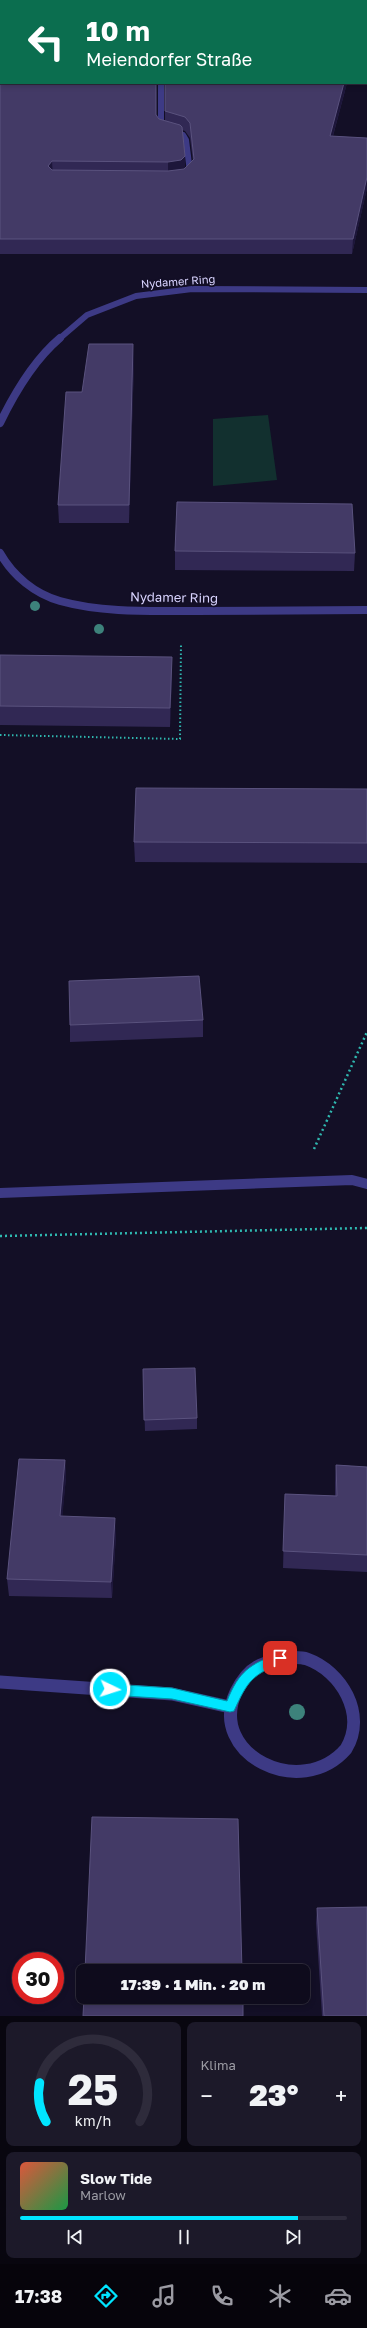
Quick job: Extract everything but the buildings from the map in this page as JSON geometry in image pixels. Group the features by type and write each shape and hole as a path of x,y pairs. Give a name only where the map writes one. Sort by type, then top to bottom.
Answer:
{"street":[{"path":"161,84 161,129 183,135 186,140 190,172 188,176 179,180"},
{"name":"Nydamer Ring","path":"0,423 12,399 46,350 88,315 136,296 192,289 367,290"},
{"name":"Nydamer Ring","path":"0,553 4,561 27,585 59,601 149,611 367,610"},
{"path":"0,1193 352,1180 367,1184"},
{"path":"280,1658 305,1658 330,1668 344,1682 354,1699 357,1719 353,1738 339,1757 318,1769 294,1773 268,1767 246,1753 233,1731 230,1707 239,1685 256,1668 280,1658"},
{"path":"0,1682 172,1694 230,1707"}],"path":[{"path":"0,735 180,738 181,611"},
{"path":"324,1125 367,1032"},
{"path":"0,1236 367,1228"}],"green space":[{"path":"268,415 277,480 213,486 213,419"}],"route":[{"path":"110,1689 172,1694 230,1707 239,1685 256,1668 280,1658"}]}
